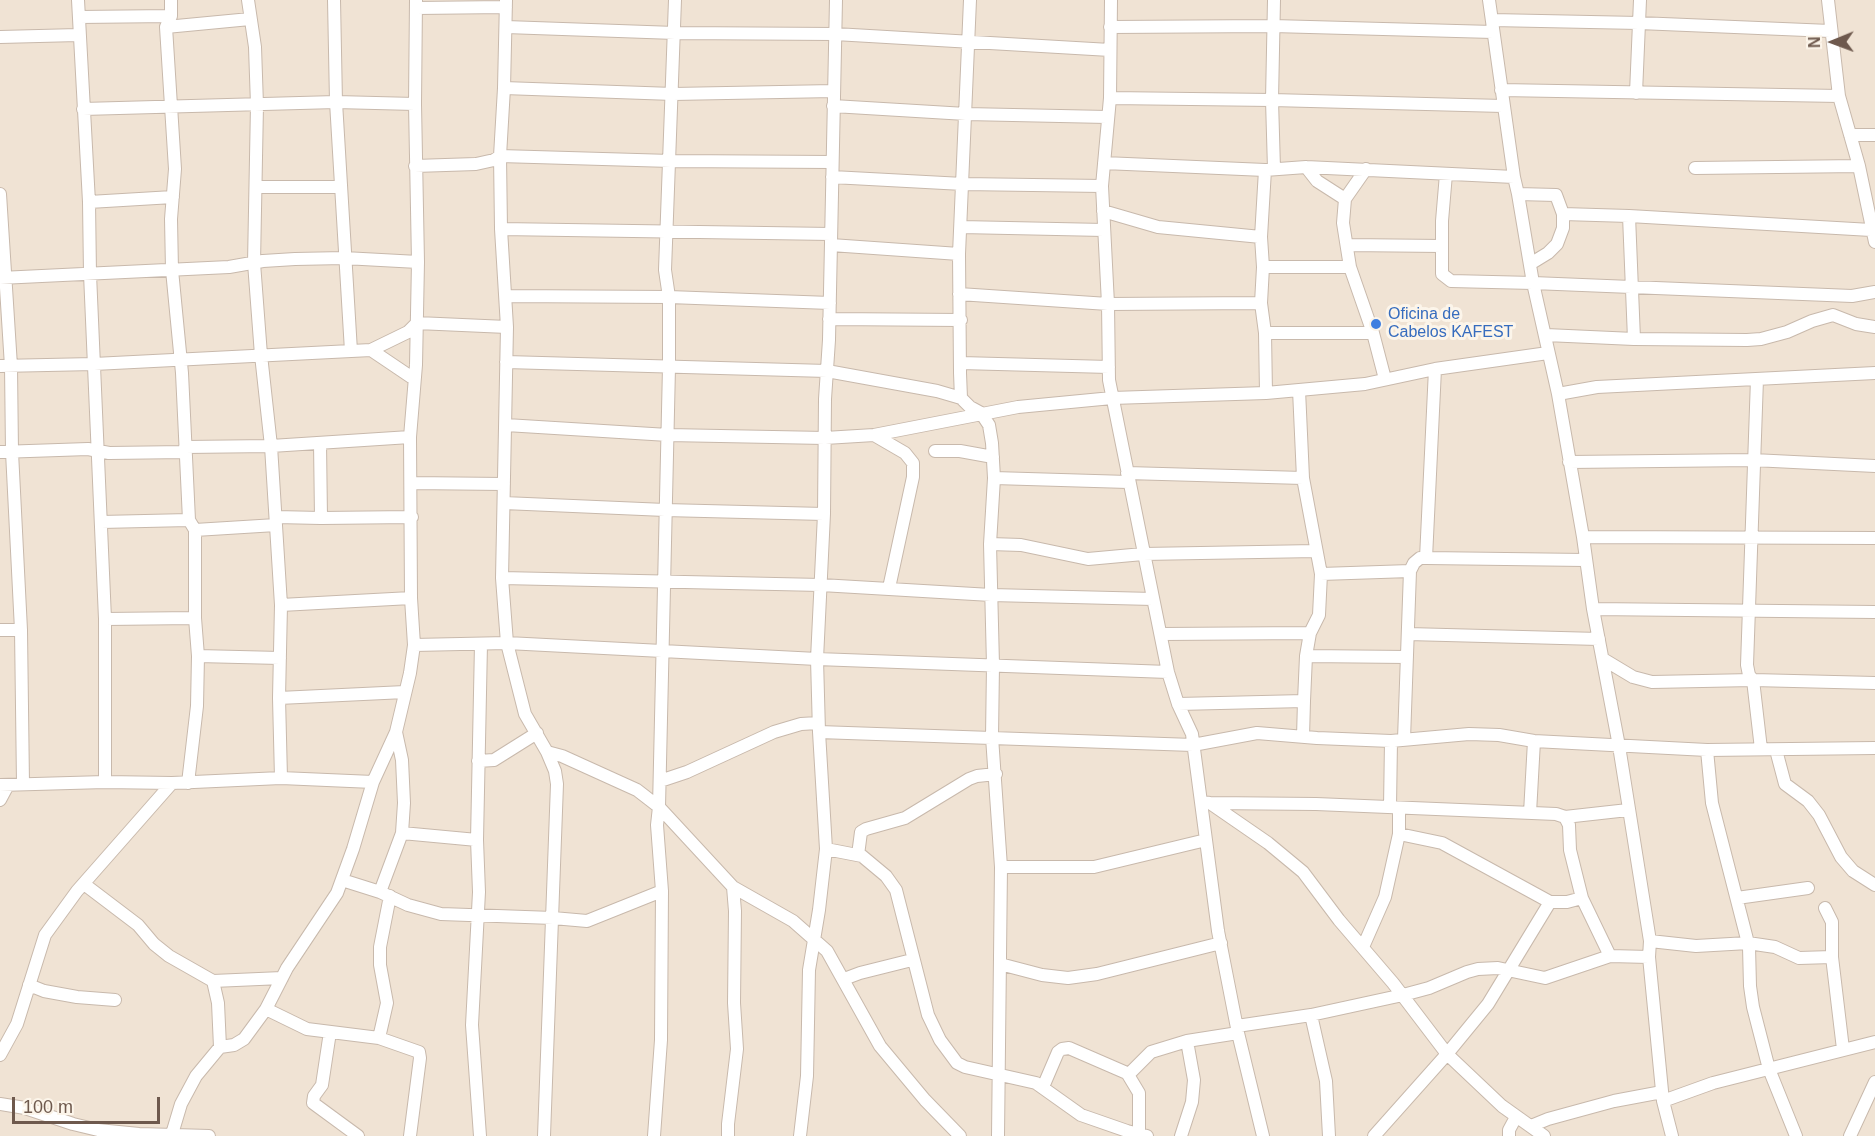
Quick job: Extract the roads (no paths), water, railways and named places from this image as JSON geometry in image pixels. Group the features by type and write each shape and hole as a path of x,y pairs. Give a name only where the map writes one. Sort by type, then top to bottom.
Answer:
{"street":[{"path":"78,0 78,35 89,202 105,619 105,782"},
{"path":"171,0 169,21 175,169 171,219 172,270 192,525 198,656 197,706 188,783"},
{"path":"248,0 255,47 257,105 254,263 271,446 281,605 279,699 281,778"},
{"path":"334,0 336,102 351,351"},
{"path":"654,1136 660,1040 662,891 657,825 660,781 669,367 669,297 665,270 671,161 675,0"},
{"path":"800,1136 807,1076 809,970 826,849 817,659 824,514 836,0"},
{"path":"961,398 959,254 970,0"},
{"path":"1111,0 1110,98 1102,186 1108,304 1108,367 1112,398 1168,672 1178,704 1192,734 1206,802 1206,840 1221,943 1237,1029 1263,1136"},
{"path":"1266,393 1265,333 1261,303 1263,267 1261,237 1270,170 1274,0"},
{"path":"1489,0 1514,177 1533,283 1558,394 1593,609 1619,746 1650,941 1649,957 1662,1097 1672,1136"},
{"path":"1636,93 1640,0"},
{"path":"1563,214 1629,216 1873,236 1858,166 1839,96 1828,0"},
{"path":"220,1047 234,1045 244,1039 266,1009 282,978 337,893 373,782 396,732 410,673 414,645 411,598 410,437 418,262 415,166 416,4 506,4 500,156 501,229 507,327 502,578 507,643 525,714 547,752 555,771 557,784 544,1136"},
{"path":"79,17 169,21 250,19"},
{"path":"1110,27 1493,26 1640,23 1830,31"},
{"path":"506,27 675,33 835,34 1110,50"},
{"path":"0,37 78,35"},
{"path":"504,88 673,94 834,91"},
{"path":"1501,90 1839,96"},
{"path":"1110,98 1503,106"},
{"path":"83,109 336,102 415,104"},
{"path":"833,106 966,114 1107,117"},
{"path":"1850,135 1875,135"},
{"path":"415,166 476,164 495,160 500,156 671,161 832,162"},
{"path":"1104,163 1270,170 1306,167 1366,169 1514,177"},
{"path":"1695,168 1858,166"},
{"path":"1306,167 1317,181 1345,199"},
{"path":"1366,169 1345,199 1343,223 1350,267 1373,333 1385,379"},
{"path":"1446,174 1442,274 1450,281 1630,286 1834,296 1875,292"},
{"path":"832,177 963,184 1102,186"},
{"path":"256,187 341,187"},
{"path":"0,194 6,452 21,630 23,784"},
{"path":"1518,194 1556,195 1563,214 1563,228 1557,244 1548,253 1530,264"},
{"path":"89,202 173,197"},
{"path":"1103,211 1158,226 1261,237"},
{"path":"1629,216 1630,286 1634,339"},
{"path":"961,227 1104,230"},
{"path":"501,229 667,231 831,239 959,254"},
{"path":"1347,245 1442,246"},
{"path":"3,278 229,267 254,263 344,258 418,262"},
{"path":"1263,267 1350,267"},
{"path":"959,294 1108,304 1261,303"},
{"path":"506,296 669,297 830,303"},
{"path":"1833,315 1834,296"},
{"path":"1546,335 1634,339 1761,339 1833,315 1856,324 1875,327"},
{"path":"829,319 961,320"},
{"path":"5,366 94,364 371,350 400,337 417,323 507,327"},
{"path":"1265,333 1373,333"},
{"path":"371,350 414,379"},
{"path":"506,425 668,435 825,438 874,435 1018,407 1112,398 1266,393 1365,384 1435,369 1548,353"},
{"path":"506,362 826,371 937,391 961,398 981,413 989,425 994,478 990,544 992,737 1001,867 998,1136"},
{"path":"961,363 1108,367"},
{"path":"1426,558 1435,369"},
{"path":"1558,394 1597,387 1875,373"},
{"path":"1758,379 1747,665 1749,675 1753,680 1761,749"},
{"path":"1299,390 1303,478 1321,574 1320,615 1310,633 1306,656 1303,737"},
{"path":"874,435 905,453 913,463 913,477 889,588"},
{"path":"6,452 88,449 112,454 410,437"},
{"path":"320,443 321,518"},
{"path":"935,451 993,457"},
{"path":"1569,462 1754,460 1875,466"},
{"path":"994,478 1303,478"},
{"path":"411,483 504,484"},
{"path":"504,503 824,514"},
{"path":"101,522 192,525 321,518 412,517"},
{"path":"1583,537 1875,538"},
{"path":"990,544 1021,545 1088,558 1143,554 1316,550"},
{"path":"1404,739 1410,571 1414,563 1420,558 1586,560"},
{"path":"1321,574 1410,571"},
{"path":"502,578 821,585 991,595 1153,599"},
{"path":"281,605 411,598"},
{"path":"1593,609 1875,612"},
{"path":"105,619 195,618"},
{"path":"0,630 21,630"},
{"path":"1162,634 1310,633"},
{"path":"1408,634 1599,639"},
{"path":"414,645 507,643 817,659 1168,672"},
{"path":"480,1136 474,1081 472,1025 479,915 477,840 481,645"},
{"path":"198,656 280,658"},
{"path":"1306,656 1407,657"},
{"path":"1603,659 1633,677 1652,681 1753,680 1875,683"},
{"path":"279,699 405,692"},
{"path":"1178,704 1304,701"},
{"path":"660,781 687,772 774,732 801,724 992,737 1193,745 1257,733 1391,741 1469,734 1499,735 1534,741 1707,750 1875,748"},
{"path":"379,1038 387,1003 380,965 385,894 402,833 404,803 402,760 396,732"},
{"path":"478,760 494,760 537,733"},
{"path":"1362,947 1384,897 1399,834 1391,741"},
{"path":"1530,813 1534,741"},
{"path":"1707,750 1712,803 1748,943 1753,1007 1769,1069 1796,1136"},
{"path":"1776,750 1785,784 1809,801 1841,857 1853,872 1875,885"},
{"path":"547,752 562,756 637,790 659,807 733,887 793,921 827,951 880,1046 925,1100 960,1136"},
{"path":"858,855 861,832 866,829 905,818 976,776 996,774"},
{"path":"0,800 4,785 23,784 188,783 281,778 373,782"},
{"path":"0,1055 17,1024 45,935 84,884 172,783"},
{"path":"1206,802 1556,814 1565,817 1628,810"},
{"path":"1206,802 1268,843 1303,872 1403,995 1447,1054 1516,1117 1544,1136"},
{"path":"1565,817 1569,825 1570,850 1582,897 1610,956"},
{"path":"402,833 477,840"},
{"path":"1399,834 1442,843 1550,902 1567,902 1582,897"},
{"path":"1001,867 1094,867 1206,840"},
{"path":"826,849 858,855 874,865 896,890 912,960 928,1015 949,1054 957,1063 965,1068 1036,1083 1081,1115 1143,1135 1139,1093 1127,1073"},
{"path":"342,880 385,894 408,905 441,914 587,921 662,891"},
{"path":"84,884 138,924 154,944 169,956 213,981 282,978"},
{"path":"728,1136 737,1049 734,1003 733,887"},
{"path":"1737,898 1808,888"},
{"path":"1374,1136 1488,1004 1550,902"},
{"path":"1825,908 1832,922 1832,957 1843,1049"},
{"path":"1650,941 1696,946 1748,943 1775,947 1799,958 1832,957"},
{"path":"1000,964 1042,975 1068,978 1096,974 1221,943"},
{"path":"1043,1088 1058,1052 1069,1047 1127,1073 1132,1073 1151,1052 1187,1041 1403,995 1429,988 1467,972 1488,968 1545,978 1610,956 1649,957"},
{"path":"844,979 912,960"},
{"path":"172,1134 181,1104 196,1076 220,1047 218,1003 213,981"},
{"path":"29,985 44,991 76,997 115,1000"},
{"path":"266,1009 300,1026 379,1038 419,1052 410,1136"},
{"path":"1311,1015 1326,1081 1329,1136"},
{"path":"330,1032 322,1085 314,1096 313,1103 358,1136"},
{"path":"1181,1136 1192,1102 1194,1080 1187,1041"},
{"path":"1531,1126 1614,1101 1662,1097 1875,1042"},
{"path":"1850,1136 1875,1082"},
{"path":"0,1104 25,1108 98,1130 209,1136"},
{"path":"1509,1136 1509,1130 1516,1117"}],"place":[{"name":"Oficina de Cabelos KAFEST","path":"1376,324"}]}
